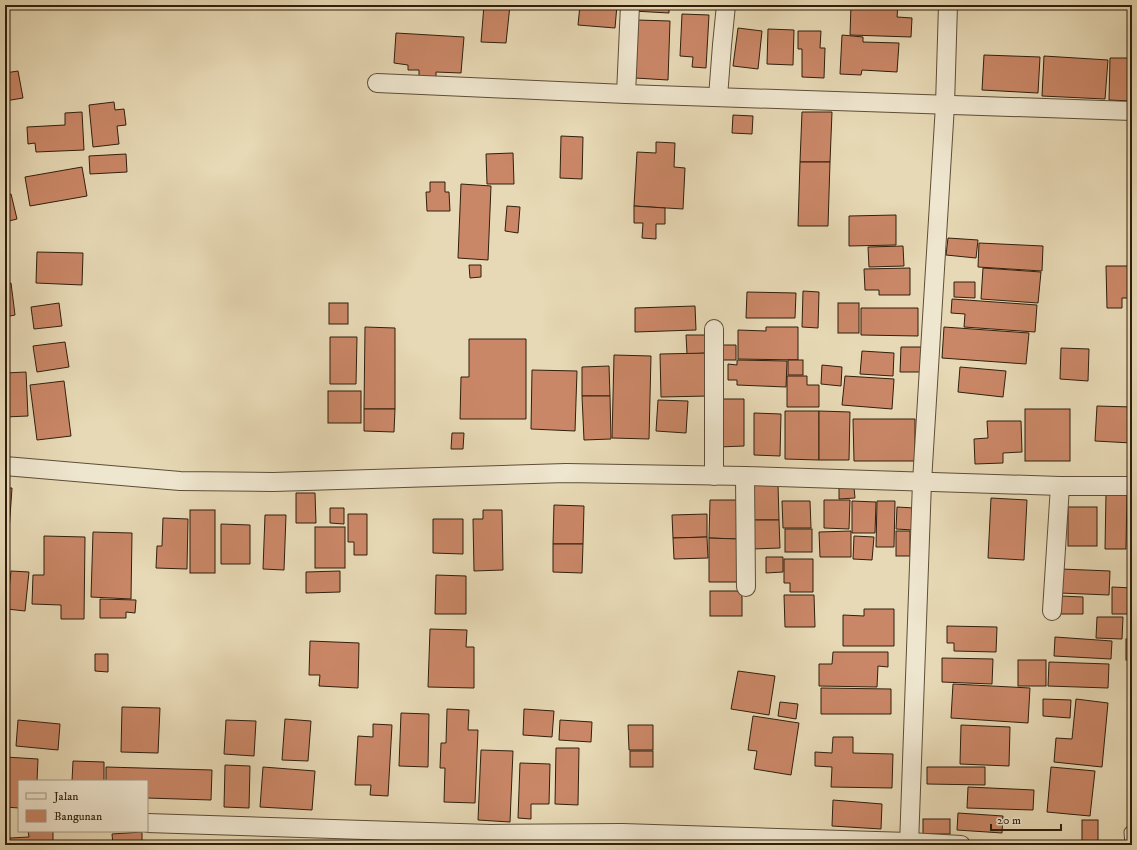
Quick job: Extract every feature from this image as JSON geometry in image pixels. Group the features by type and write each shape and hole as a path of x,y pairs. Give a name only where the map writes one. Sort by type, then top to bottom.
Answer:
{"street":[{"path":"626,94 630,5"},
{"path":"718,97 726,5"},
{"path":"909,844 922,482 945,106 948,5"},
{"path":"377,83 945,106 1132,111"},
{"path":"714,329 714,476"},
{"path":"5,466 180,481 273,482 566,473 745,476 1060,486 1132,486"},
{"path":"745,476 746,587"},
{"path":"1052,611 1060,486"},
{"path":"148,823 491,834 622,833 961,845"}],"lane":[{"path":"1130,845 1129,832 1132,829"}],"building":[{"path":"484,5 510,5 506,43 481,42"},
{"path":"580,5 617,5 615,28 578,25"},
{"path":"633,5 669,5 669,13 633,11"},
{"path":"851,5 898,5 897,17 912,18 911,37 850,35"},
{"path":"682,14 709,15 706,68 692,67 693,57 680,56"},
{"path":"637,20 670,21 668,80 635,78"},
{"path":"738,28 762,31 758,69 733,66"},
{"path":"768,29 794,30 793,65 767,64"},
{"path":"798,31 821,31 820,48 825,48 824,78 802,77 802,49 798,49"},
{"path":"396,33 464,37 461,73 436,72 436,78 419,77 419,70 408,70 408,65 394,63"},
{"path":"842,35 863,37 863,42 899,43 897,72 862,70 861,75 840,74"},
{"path":"984,55 1040,57 1038,93 982,90"},
{"path":"1044,56 1108,60 1105,99 1042,96"},
{"path":"1110,58 1132,58 1132,101 1109,100"},
{"path":"18,71 23,98 5,101 5,73"},
{"path":"114,102 115,110 124,109 126,125 117,126 119,144 93,147 89,105"},
{"path":"82,112 84,150 36,152 35,143 28,144 27,127 65,125 65,113"},
{"path":"802,112 832,112 830,162 800,162"},
{"path":"733,115 753,116 752,134 732,133"},
{"path":"561,136 583,137 582,179 560,178"},
{"path":"656,142 675,143 674,167 685,168 683,209 634,206 637,152 656,153"},
{"path":"513,153 514,184 487,184 486,154"},
{"path":"126,154 127,172 90,174 89,156"},
{"path":"800,162 830,162 828,226 798,226"},
{"path":"82,167 87,196 30,206 25,177"},
{"path":"430,182 445,182 445,192 449,192 450,211 427,211 426,192 430,192"},
{"path":"461,184 491,186 488,260 458,258"},
{"path":"11,194 17,219 5,222 5,195"},
{"path":"507,206 520,207 518,233 505,231"},
{"path":"634,206 665,208 665,224 656,224 656,239 642,238 643,223 634,223"},
{"path":"1132,213 1132,247 1131,247"},
{"path":"896,215 896,245 849,246 849,216"},
{"path":"948,238 978,240 976,258 946,255"},
{"path":"979,243 1043,246 1042,271 978,267"},
{"path":"903,246 904,266 869,267 868,247"},
{"path":"37,252 83,253 82,285 36,283"},
{"path":"469,265 481,265 481,277 470,278"},
{"path":"1106,266 1132,266 1132,298 1122,298 1122,308 1107,308"},
{"path":"910,268 910,295 879,295 879,290 865,290 864,269"},
{"path":"983,268 1041,272 1038,303 981,299"},
{"path":"954,282 975,282 975,298 954,297"},
{"path":"11,283 15,315 5,317 5,284"},
{"path":"803,291 819,292 818,328 802,327"},
{"path":"747,292 796,293 795,318 746,318"},
{"path":"952,299 1037,305 1035,332 964,327 965,314 951,313"},
{"path":"59,303 62,326 34,329 31,307"},
{"path":"329,303 348,303 348,324 329,324"},
{"path":"838,303 859,303 859,333 838,333"},
{"path":"695,306 696,330 635,332 635,308"},
{"path":"861,308 918,308 918,336 861,335"},
{"path":"365,327 395,328 395,409 364,409"},
{"path":"766,327 798,327 798,360 738,359 738,330 766,331"},
{"path":"944,327 1029,333 1026,364 942,358"},
{"path":"686,335 708,335 708,353 687,354"},
{"path":"330,337 357,337 356,384 330,384"},
{"path":"469,339 526,339 526,419 460,419 461,377 469,377"},
{"path":"65,342 69,367 37,372 33,346"},
{"path":"721,345 736,345 736,360 720,360"},
{"path":"901,347 924,347 924,372 900,372"},
{"path":"1061,348 1089,349 1088,381 1060,379"},
{"path":"862,351 894,353 893,376 860,374"},
{"path":"708,353 709,396 661,397 660,354"},
{"path":"614,355 651,356 649,439 612,438"},
{"path":"737,360 787,361 786,387 737,385 737,380 728,380 728,364 737,365"},
{"path":"788,360 803,360 803,375 788,375"},
{"path":"822,365 842,367 841,386 821,384"},
{"path":"609,366 610,396 582,396 582,367"},
{"path":"960,367 1006,371 1003,397 958,392"},
{"path":"532,370 577,371 575,431 531,429"},
{"path":"26,372 28,416 5,417 5,373"},
{"path":"787,376 807,376 807,385 819,385 819,407 787,407"},
{"path":"845,376 894,379 892,409 842,405"},
{"path":"64,381 71,436 37,440 30,385"},
{"path":"328,391 361,391 361,423 328,423"},
{"path":"582,396 610,396 611,439 584,440"},
{"path":"717,399 744,399 744,446 718,447"},
{"path":"658,400 688,401 686,433 656,431"},
{"path":"1097,406 1132,407 1132,443 1095,441"},
{"path":"364,409 395,409 394,432 364,431"},
{"path":"1025,409 1070,409 1070,461 1025,461"},
{"path":"785,411 819,411 819,460 785,459"},
{"path":"819,411 850,412 849,460 819,460"},
{"path":"754,413 781,414 780,456 754,455"},
{"path":"853,419 915,419 915,461 854,461"},
{"path":"987,421 1021,421 1022,452 1003,453 1003,463 975,464 974,439 988,438"},
{"path":"452,433 464,433 463,449 451,449"},
{"path":"778,484 779,520 751,520 750,485"},
{"path":"5,488 12,488 6,575 5,575"},
{"path":"839,488 854,488 855,498 839,499"},
{"path":"296,493 315,493 316,523 296,523"},
{"path":"1106,493 1127,494 1126,549 1105,549"},
{"path":"991,498 1027,500 1024,560 988,558"},
{"path":"710,500 739,500 738,539 709,538"},
{"path":"824,500 850,500 849,529 824,528"},
{"path":"782,501 810,501 811,528 783,528"},
{"path":"852,501 876,502 875,533 852,533"},
{"path":"877,501 895,501 894,547 876,547"},
{"path":"554,505 584,506 583,544 553,544"},
{"path":"897,507 914,508 913,530 896,529"},
{"path":"1068,507 1097,507 1097,546 1068,546"},
{"path":"330,508 344,508 344,524 330,523"},
{"path":"190,510 215,510 215,573 190,573"},
{"path":"483,510 502,510 503,570 474,571 473,519 483,519"},
{"path":"348,514 367,514 367,555 354,555 354,542 348,542"},
{"path":"707,514 707,537 673,538 672,515"},
{"path":"265,515 286,515 284,570 263,569"},
{"path":"163,518 188,519 187,569 156,568 157,546 162,546"},
{"path":"433,519 463,519 463,554 433,553"},
{"path":"751,520 779,520 780,548 752,549"},
{"path":"221,524 250,525 250,564 221,564"},
{"path":"315,527 345,527 345,568 315,568"},
{"path":"785,529 812,529 812,552 785,552"},
{"path":"851,531 851,557 820,557 819,532"},
{"path":"896,531 910,531 910,556 896,556"},
{"path":"93,532 132,533 131,599 91,597"},
{"path":"44,536 85,537 84,619 61,619 61,605 32,604 33,575 44,575"},
{"path":"854,536 874,537 872,560 853,559"},
{"path":"707,537 708,558 674,559 673,538"},
{"path":"709,538 738,539 738,582 709,582"},
{"path":"553,544 583,544 582,573 553,572"},
{"path":"766,557 783,557 783,572 766,573"},
{"path":"784,559 813,559 813,592 790,592 790,583 784,583"},
{"path":"1061,569 1110,571 1109,595 1060,593"},
{"path":"11,571 29,572 25,611 7,609"},
{"path":"340,571 340,592 306,593 306,572"},
{"path":"436,575 466,576 466,614 435,614"},
{"path":"1112,587 1132,588 1132,614 1112,614"},
{"path":"710,591 742,591 742,616 710,616"},
{"path":"784,595 814,595 815,627 785,627"},
{"path":"1061,596 1083,597 1083,614 1060,614"},
{"path":"100,599 136,600 135,613 126,612 126,618 100,618"},
{"path":"864,609 894,609 894,646 843,646 843,615 864,616"},
{"path":"1097,617 1123,617 1122,639 1096,638"},
{"path":"947,626 997,627 996,652 954,651 954,643 947,643"},
{"path":"430,629 467,630 466,647 474,647 474,688 428,687"},
{"path":"1055,637 1112,641 1111,659 1054,656"},
{"path":"1126,639 1132,639 1132,660 1126,660"},
{"path":"310,641 359,643 358,688 319,686 320,675 309,675"},
{"path":"833,652 888,652 888,667 878,666 877,687 819,686 819,664 832,664"},
{"path":"95,654 108,654 108,672 95,671"},
{"path":"942,658 993,659 992,684 942,682"},
{"path":"1018,660 1046,660 1046,686 1018,686"},
{"path":"1049,662 1109,664 1108,688 1048,686"},
{"path":"738,671 775,676 769,715 731,709"},
{"path":"953,684 1030,688 1028,723 951,718"},
{"path":"821,688 891,689 891,714 821,714"},
{"path":"1043,699 1071,700 1070,718 1043,716"},
{"path":"1076,699 1108,703 1102,767 1054,762 1056,738 1072,739"},
{"path":"780,702 798,704 796,719 778,716"},
{"path":"122,707 160,708 158,753 121,752"},
{"path":"447,709 469,710 468,730 478,730 475,803 444,802 445,768 440,768 441,743 446,743"},
{"path":"524,709 554,711 552,737 523,735"},
{"path":"401,713 429,714 428,767 399,766"},
{"path":"753,716 799,723 791,775 754,769 757,751 748,750"},
{"path":"285,719 311,721 308,761 282,760"},
{"path":"18,720 60,724 58,750 16,746"},
{"path":"226,720 256,721 254,756 224,754"},
{"path":"560,720 592,722 591,742 559,740"},
{"path":"373,724 392,725 388,796 370,795 371,785 355,785 358,736 373,737"},
{"path":"628,725 653,725 653,750 629,750"},
{"path":"961,725 1010,727 1009,766 960,764"},
{"path":"833,737 853,737 853,753 893,754 892,788 831,787 832,767 815,766 815,752 832,753"},
{"path":"556,748 579,748 578,805 555,804"},
{"path":"481,750 513,751 510,822 478,820"},
{"path":"630,751 653,751 653,767 630,767"},
{"path":"5,757 38,759 37,780 18,780 18,808 5,807"},
{"path":"73,761 104,762 104,780 72,780"},
{"path":"520,763 550,764 549,804 531,804 531,819 518,818"},
{"path":"225,765 250,766 249,808 224,807"},
{"path":"106,767 212,770 211,800 148,798 148,780 106,780"},
{"path":"263,767 315,771 312,810 260,807"},
{"path":"927,767 985,767 985,785 927,784"},
{"path":"1051,767 1095,771 1090,816 1047,812"},
{"path":"968,787 1034,790 1033,810 967,808"},
{"path":"833,800 882,804 881,829 832,826"},
{"path":"958,813 1003,816 1002,833 957,830"},
{"path":"923,819 950,819 950,834 923,834"},
{"path":"1082,820 1098,820 1098,841 1082,841"},
{"path":"28,832 53,832 53,845 10,845 10,838 29,837"},
{"path":"142,832 142,845 113,845 112,834"},
{"path":"179,842 200,842 200,845 179,845"}]}
